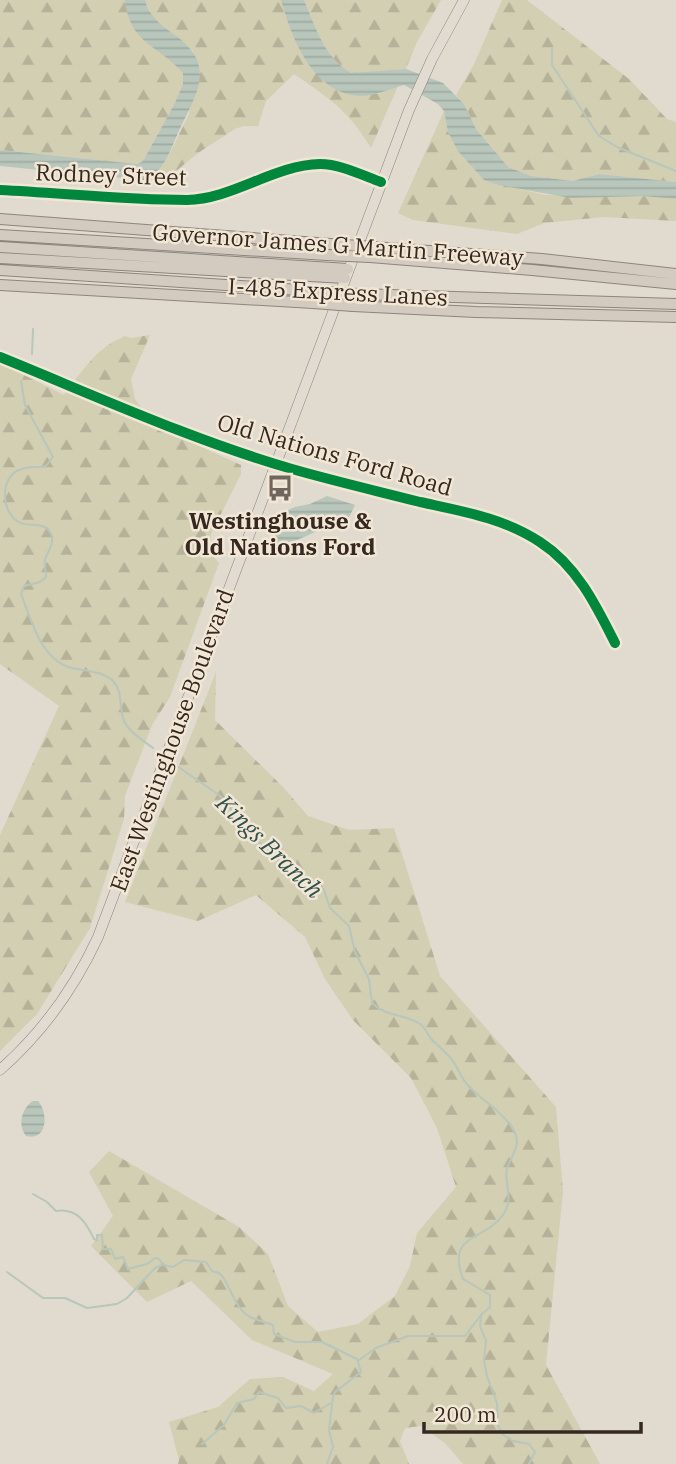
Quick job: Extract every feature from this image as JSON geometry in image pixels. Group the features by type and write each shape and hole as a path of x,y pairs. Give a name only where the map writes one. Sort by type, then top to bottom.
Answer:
{"highway":[{"name":"Governor James G Martin Freeway","path":"0,219 329,249 542,259 676,274"},
{"name":"I-485 Express Lanes","path":"0,235 329,249"},
{"path":"0,247 346,273"},
{"name":"I-485 Express Lanes","path":"372,252 676,284"},
{"path":"0,258 346,273"},
{"name":"I-485 Express Lanes","path":"0,270 358,294 676,304"},
{"path":"0,285 353,306 676,317"},
{"path":"519,300 648,316"}],"main road":[{"name":"East Westinghouse Boulevard","path":"0,1070 53,1015 89,956 409,110 464,0"}],"street":[{"name":"Rodney Street","path":"0,190 189,200 227,192 295,168 320,164 337,166 381,182"},
{"name":"Old Nations Ford Road","path":"0,357 210,442 275,464 481,516 528,534 550,549 573,571 592,599 615,643"}],"green space":[{"path":"0,0 125,0 183,73 183,84 176,101 143,161 137,164 0,150"},
{"path":"145,0 281,0 304,56 378,94 398,86 371,148 337,106 294,74 266,101 258,126 235,129 175,172 154,176 169,155 189,114 193,51 153,18"},
{"path":"304,0 441,0 417,42 406,69 351,74 327,50"},
{"path":"502,0 527,0 629,79 667,119 676,122 676,182 599,174 573,181 531,176 508,167 476,129 464,104 456,95 474,64"},
{"path":"444,111 448,132 484,180 545,195 676,199 676,221 604,217 544,223 517,234 413,220 398,213"},
{"path":"150,335 131,379 135,399 155,426 241,465 241,474 211,534 209,551 219,563 170,697 152,725 125,796 124,819 90,928 37,1014 0,1051 0,835 59,706 0,664 0,363 64,395 79,374 104,348 124,336 131,338"},
{"path":"216,672 215,720 283,787 308,816 349,830 394,828 440,976 556,1107 563,1191 546,1365 600,1464 463,1464 445,1443 421,1426 405,1428 400,1441 409,1464 178,1464 169,1422 218,1407 250,1379 283,1377 314,1391 333,1374 252,1340 191,1281 147,1302 91,1246 113,1216 89,1172 109,1151 239,1227 268,1254 288,1306 318,1332 358,1324 395,1296 410,1266 417,1233 456,1187 437,1128 411,1078 353,1020 325,979 305,937 256,895 198,921 125,902"}],"shaded area":[{"path":"125,0 145,0 156,19 195,56 199,68 196,92 169,154 157,172 144,180 0,166 0,150 137,164 143,161 176,101 183,84 183,73 139,35 128,15"},
{"path":"281,0 304,0 327,50 351,73 406,69 443,83 464,104 476,129 508,167 531,176 573,181 599,174 676,182 676,199 642,196 571,198 484,180 458,151 448,132 444,111 438,104 404,85 367,96 344,93 317,75 298,47"},
{"path":"327,496 355,505 349,517 288,544 276,543 274,538 283,512"},
{"path":"33,1101 38,1101 42,1106 45,1119 42,1131 33,1137 26,1136 21,1122 26,1108"}],"waterway":[{"path":"552,49 552,65 599,136 617,147 676,171"},
{"name":"Kings Branch","path":"32,354 33,329"},
{"name":"Kings Branch","path":"21,381 25,405 53,457 46,466 19,470 8,480 6,487 6,502 12,516 21,523 40,525 48,529 52,538 45,560 46,577 40,582 24,586 21,594 33,627 52,657 61,664 99,673 113,681 119,690 125,723 134,734 153,748"},
{"name":"Kings Branch","path":"177,766 219,795 257,840 293,874 317,883 324,890 330,908 349,926 355,952 369,979 372,1003 384,1011 408,1018 422,1026 450,1057 466,1083 505,1118 517,1137 506,1173 506,1209 495,1224 469,1240 459,1253 463,1279 490,1295 490,1307 465,1336 408,1336 376,1348 359,1360"},
{"path":"33,1194 56,1211 75,1214 88,1227 94,1239 97,1240 97,1235 102,1235 103,1249 111,1249 115,1259 123,1257 128,1269 147,1264 155,1258 163,1265 173,1267 184,1260 206,1262 212,1271 223,1277 241,1310 250,1317 273,1325 274,1334 295,1342 322,1342 357,1359 361,1372 335,1392 333,1397 329,1430 333,1447 327,1464"},
{"path":"7,1272 43,1298 65,1298 87,1308 117,1304 127,1298 155,1268 162,1265"},
{"name":"Kings Branch","path":"481,1316 480,1326 486,1341 484,1360 497,1403 498,1425 502,1434 513,1441 529,1444 535,1452 529,1464"},
{"path":"202,1444 224,1425 237,1403 254,1399 259,1392 278,1398 286,1408 301,1406 314,1413 331,1403"}],"cycle path":[{"path":"0,190 187,200 221,194 286,170 320,164 343,168 381,182"},
{"path":"0,357 218,445 292,469 482,516 512,527 540,542 575,574 615,643"}],"place":[{"name":"Westinghouse & Old Nations Ford","path":"280,488"}]}
